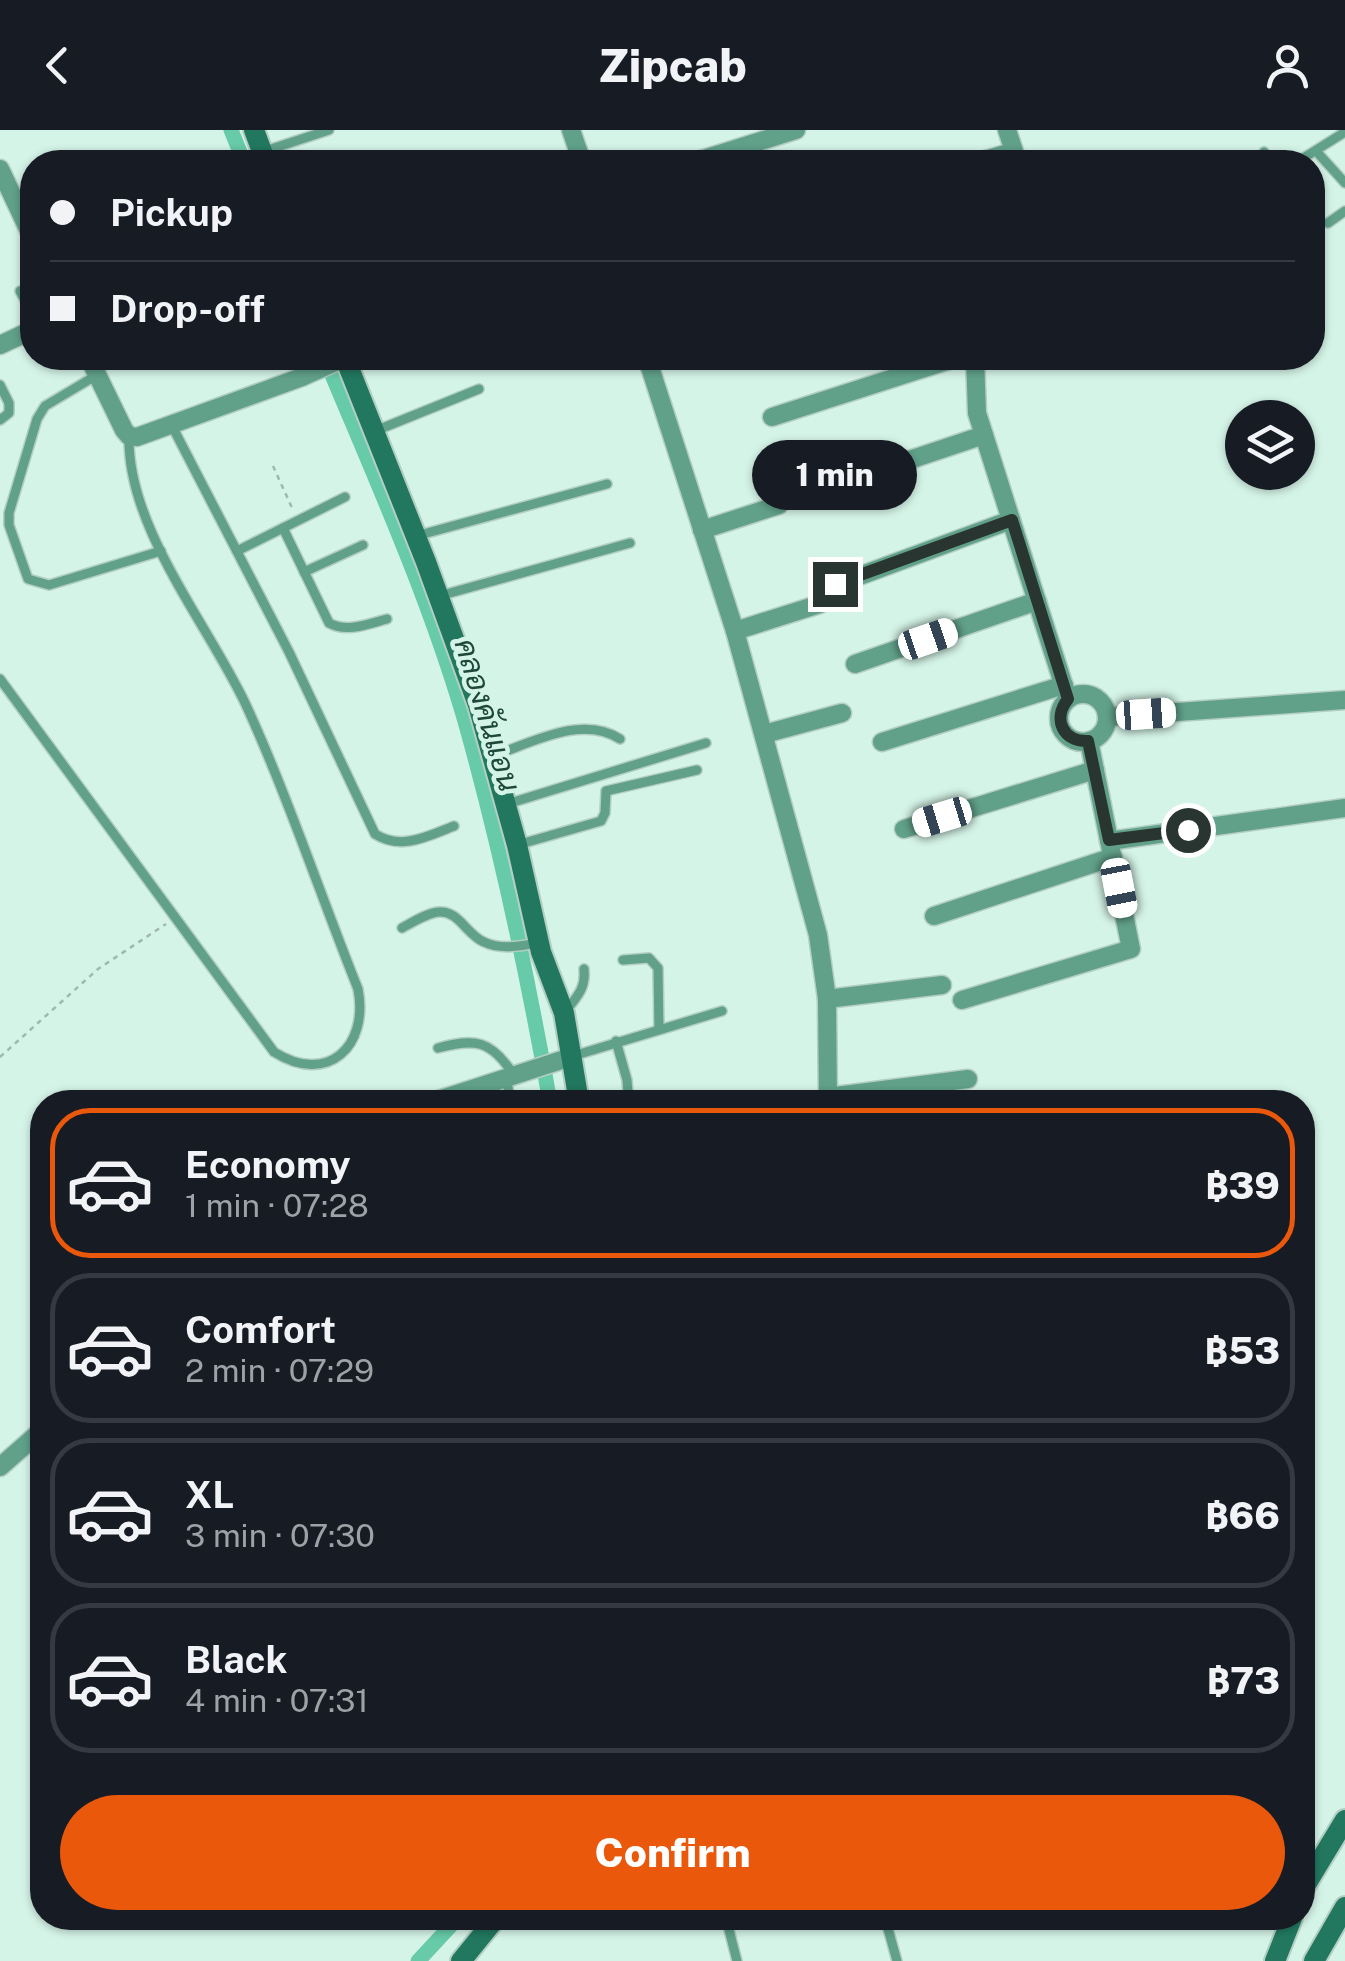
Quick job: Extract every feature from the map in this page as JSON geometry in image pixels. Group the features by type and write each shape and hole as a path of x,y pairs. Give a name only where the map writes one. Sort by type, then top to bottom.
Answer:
{"street":[{"path":"732,150 796,130"},
{"path":"0,169 20,211"},
{"path":"95,370 129,436 138,438 317,370"},
{"path":"346,370 375,431 439,596 493,756 518,845 533,944 564,1013 577,1090"},
{"path":"651,370 735,631 818,935 827,999 828,1090"},
{"path":"772,417 919,370"},
{"path":"882,742 1066,692 1089,695 1101,702 1107,717 1102,732 1088,741 1072,739 1061,728 1060,712 1066,692 977,412 975,370"},
{"path":"799,498 984,434"},
{"path":"702,530 779,505"},
{"path":"835,584 1012,520"},
{"path":"855,664 1037,600"},
{"path":"735,631 820,604"},
{"path":"1107,717 1345,700"},
{"path":"764,734 842,713"},
{"path":"962,1000 1132,949 1088,741"},
{"path":"904,829 1094,770"},
{"path":"934,916 1111,849 1345,808"},
{"path":"827,999 942,985"},
{"path":"471,1090 570,1057"},
{"path":"892,1090 968,1078"},
{"path":"0,1467 30,1441"},
{"path":"1315,1869 1345,1820"},
{"path":"1314,1961 1345,1908"},
{"path":"461,1961 486,1930"},
{"path":"1275,1961 1287,1930"}],"lane":[{"path":"281,150 329,130"},
{"path":"1318,150 1345,132"},
{"path":"1325,161 1345,183"},
{"path":"1328,223 1345,211"},
{"path":"97,375 45,406 37,419 9,513 9,524 28,579 49,586 162,551"},
{"path":"0,385 10,412 0,420"},
{"path":"375,431 479,389"},
{"path":"172,426 376,834 401,844 454,826"},
{"path":"0,680 274,1052 304,1066 322,1065 351,1042 360,1026 358,988 304,846 225,661 162,551 131,478 129,436"},
{"path":"416,536 607,484"},
{"path":"237,551 345,497"},
{"path":"283,528 328,623 337,628 352,628 387,619"},
{"path":"439,596 630,542"},
{"path":"304,572 363,544"},
{"path":"493,756 588,727 620,738"},
{"path":"507,804 706,742"},
{"path":"518,845 600,821 605,813 606,790 697,770"},
{"path":"402,928 442,911 451,913 473,936 501,946 533,944"},
{"path":"623,960 649,958 658,968 659,1029"},
{"path":"564,1013 582,992 584,968"},
{"path":"570,1057 722,1011"},
{"path":"438,1048 464,1041 487,1045 502,1058 514,1077 512,1090"},
{"path":"616,1041 628,1090"},
{"path":"729,1930 738,1961"},
{"path":"888,1930 896,1961"}],"path":[{"path":"273,466 298,520"},
{"path":"0,1057 98,969 175,917"}],"waterway":[{"name":"คลองคันแอน","path":"231,130 239,150"},
{"name":"คลองคันแอน","path":"330,370 417,581 464,718 512,909 548,1090"},
{"name":"คลองคันแอน","path":"418,1961 447,1930"}],"route":[{"path":"835,584 1012,520 1068,699 1060,712 1061,728 1072,739 1088,741 1109,840 1188,830"}]}
